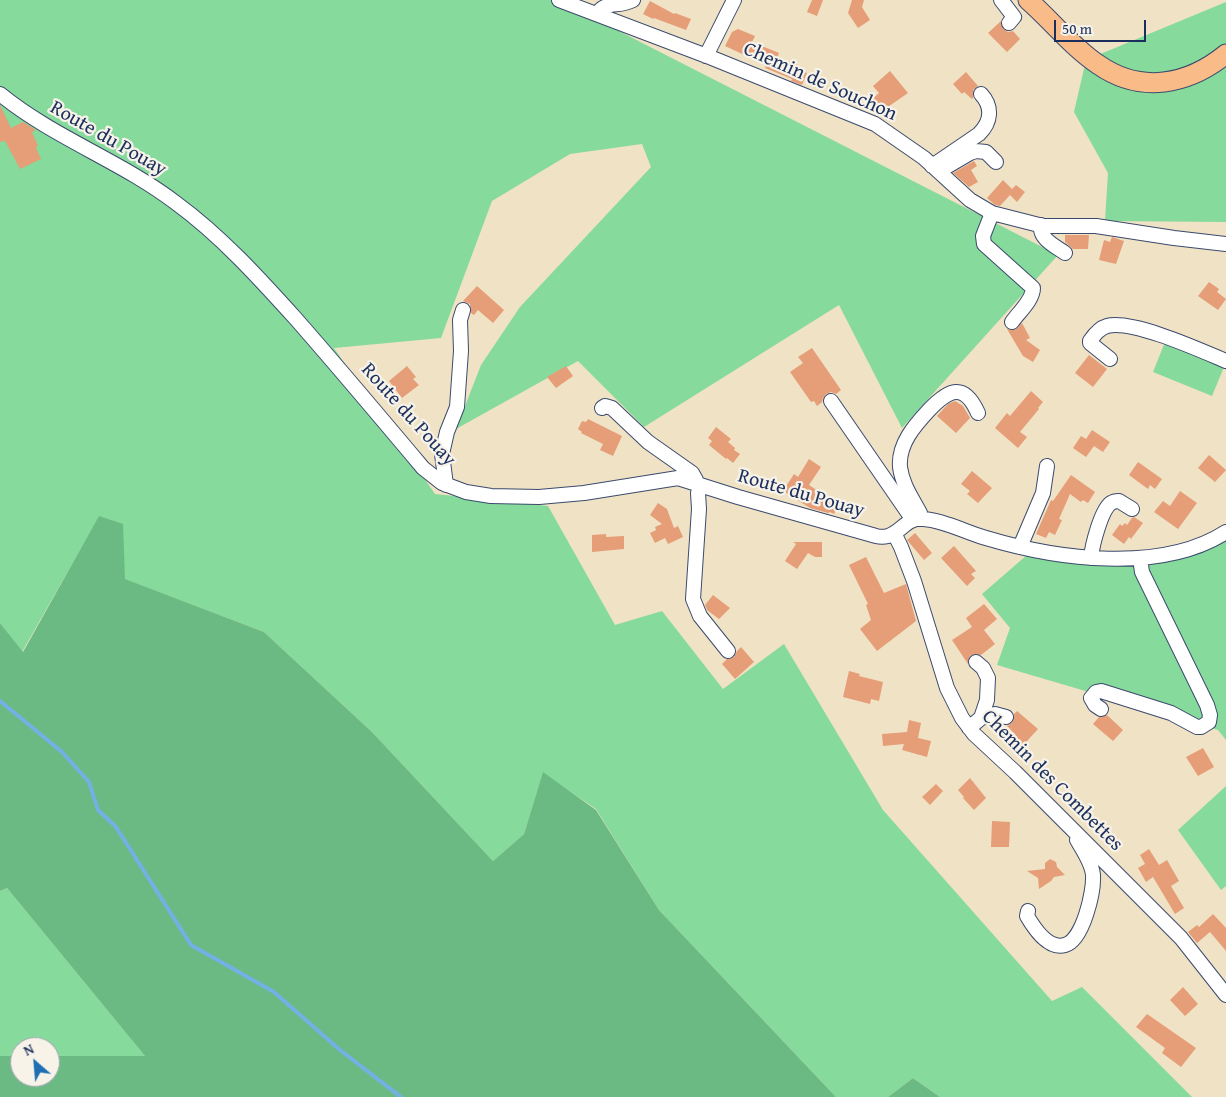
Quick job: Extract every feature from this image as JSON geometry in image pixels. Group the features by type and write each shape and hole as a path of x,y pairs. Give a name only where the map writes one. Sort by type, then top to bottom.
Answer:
{"main road":[{"path":"1028,0 1086,56 1099,66 1135,80 1155,83 1175,81 1197,74 1226,54"}],"street":[{"name":"Chemin de Souchon","path":"560,0 875,124 924,158 970,200 992,213 1041,225 1096,226 1226,244"},
{"path":"597,14 604,4 608,2 624,3 634,0"},
{"path":"706,56 734,0"},
{"path":"1001,0 1014,17 1009,23"},
{"name":"Route du Pouay","path":"0,94 19,110 45,127 100,155 177,203 222,241 268,288 317,343 424,468 442,484 466,492 491,496 539,496 584,493 678,478 876,536 887,537 894,534"},
{"path":"935,169 986,127 989,119 989,107 981,94"},
{"path":"935,169 976,151 986,152 996,162"},
{"path":"992,213 983,236 984,244 1033,288 1032,294 1012,322"},
{"path":"1041,225 1040,232 1044,238 1065,253"},
{"path":"446,485 442,454 447,432 457,407 461,351 460,320 463,310"},
{"path":"1110,359 1090,341 1100,330 1107,326 1116,325 1177,340 1226,361"},
{"path":"917,519 920,513 902,479 900,465 901,451 907,438 919,420 942,396 950,392 959,392 965,395 974,404 978,413"},
{"path":"831,401 917,519"},
{"path":"602,408 605,406 612,408 648,442 692,473 696,480 700,509 693,599 700,616 728,651"},
{"path":"1020,547 1043,493 1047,466"},
{"path":"1090,558 1094,539 1106,508 1111,503 1119,501 1132,509"},
{"path":"894,534 902,526 917,519 937,521 986,538 1047,554 1090,558 1140,558 1193,548 1226,532"},
{"name":"Chemin des Combettes","path":"894,534 914,581 947,688 969,728 1180,938 1226,995"},
{"path":"1101,709 1094,704 1091,698 1096,692 1101,691 1171,714 1197,727 1201,727 1209,722 1210,715 1207,705 1142,572 1140,558"},
{"path":"976,662 983,668 988,678 988,700 981,718"},
{"path":"969,728 981,718 995,714 1006,717"},
{"path":"1028,911 1027,916 1044,939 1056,945 1064,946 1075,936 1088,913 1093,874 1091,866 1077,839 1078,835"}],"green space":[{"path":"0,0 558,0 1058,255 902,428 839,305 644,427 578,361 456,429 481,365 520,307 651,167 642,144 570,154 492,201 441,338 334,348 435,494 548,506 615,625 662,611 723,689 784,644 883,810 1052,1001 1082,987 1192,1097 940,1097 913,1078 888,1097 836,1097 659,910 596,809 543,773 524,834 493,861 372,732 264,632 124,579 99,517 22,652 0,623"},
{"path":"1226,2 1226,222 1105,221 1108,173 1074,112 1086,60"},
{"path":"1165,342 1224,367 1212,396 1153,372"},
{"path":"99,516 123,524 125,579 264,632 372,732 493,861 524,834 543,772 596,810 659,910 836,1097 0,1097 0,1056 10,1056 10,1087 60,1087 60,1056 145,1056 7,888 0,891 0,623 23,652"},
{"path":"1226,536 1226,740 1218,730 997,665 1010,628 982,594 1027,555 1127,563"},
{"path":"1226,786 1226,886 1221,890 1178,830"},
{"path":"7,888 146,1057 60,1056 60,1037 10,1037 10,1056 0,1056 0,891"},
{"path":"913,1078 940,1097 888,1097"}],"building":[{"path":"812,0 823,0 817,16 807,12"},
{"path":"852,0 864,0 862,7 870,20 858,28 848,13"},
{"path":"650,1 674,14 691,19 686,30 643,14"},
{"path":"1001,21 1003,29 1008,32 1013,31 1020,39 1007,52 988,33"},
{"path":"738,29 755,36 752,42 779,53 777,58 798,65 796,69 807,73 802,85 765,68 766,65 725,46 732,32"},
{"path":"890,71 908,93 882,111 872,99 879,93 873,86"},
{"path":"966,72 978,86 973,90 972,99 964,92 962,94 953,84"},
{"path":"0,105 11,128 23,122 36,130 32,132 41,159 20,169 5,141 0,142"},
{"path":"974,161 977,166 971,170 978,182 969,187 953,173"},
{"path":"1003,180 1012,189 1016,185 1025,192 1017,202 1010,195 1000,206 995,205 987,198"},
{"path":"1065,235 1089,235 1088,249 1073,249 1065,242"},
{"path":"1112,237 1124,241 1116,264 1099,260 1104,240 1110,242"},
{"path":"1209,282 1219,289 1217,292 1226,299 1218,310 1198,296"},
{"path":"477,286 504,310 493,323 478,310 474,315 471,313 470,304 463,301"},
{"path":"1022,323 1030,338 1026,340 1040,350 1033,362 1023,356 1007,329 1015,330"},
{"path":"812,348 841,390 836,394 831,392 826,394 822,402 817,406 814,401 811,402 790,372 803,363 798,357"},
{"path":"1089,355 1107,369 1093,387 1075,373"},
{"path":"407,366 416,377 413,379 419,385 402,398 389,381"},
{"path":"566,366 573,376 556,388 547,377"},
{"path":"1031,391 1043,402 1020,432 1027,437 1018,448 995,428 1007,413 1010,416"},
{"path":"955,401 963,406 970,418 956,433 937,416 948,404"},
{"path":"588,419 622,436 613,456 600,450 603,444 581,433 578,429 582,421 586,422"},
{"path":"716,427 731,439 728,442 740,454 733,463 709,445 712,441 708,438"},
{"path":"1092,430 1110,442 1103,452 1094,446 1086,457 1073,448 1081,436 1086,439"},
{"path":"1209,455 1226,470 1215,482 1198,468"},
{"path":"809,459 821,467 809,485 839,505 834,514 810,508 783,491 794,474 798,477"},
{"path":"1138,462 1162,479 1155,489 1150,485 1148,489 1129,475"},
{"path":"972,471 992,488 978,503 967,494 970,491 961,484"},
{"path":"1071,475 1095,492 1088,503 1083,500 1081,502 1070,494 1059,519 1062,520 1055,535 1049,532 1046,538 1036,534 1051,500 1053,501"},
{"path":"1180,491 1197,503 1178,529 1154,512 1163,501 1170,506"},
{"path":"658,503 667,509 674,528 678,526 683,537 668,544 665,538 655,543 650,533 656,530 655,527 662,524 650,515"},
{"path":"1134,517 1143,523 1131,539 1129,537 1124,544 1112,535 1120,524 1122,526 1125,523 1127,525"},
{"path":"915,533 932,553 924,560 907,540"},
{"path":"606,534 606,537 624,536 624,549 592,552 592,535"},
{"path":"793,542 822,542 822,557 815,557 808,553 797,569 785,561 796,544"},
{"path":"954,546 976,571 971,574 975,578 967,586 941,558"},
{"path":"866,557 884,593 906,584 916,621 877,651 860,629 871,620 866,605 868,604 849,565"},
{"path":"713,595 730,608 719,619 707,610 705,605"},
{"path":"984,604 997,619 984,630 995,644 981,655 974,654 970,656 968,664 952,640 972,627 966,618"},
{"path":"741,647 754,662 735,679 722,664 727,659 734,657"},
{"path":"849,671 860,674 859,676 883,682 879,701 871,699 870,704 843,697"},
{"path":"1017,711 1038,729 1019,750 1010,742 1016,735 1007,726 1012,723 1014,714"},
{"path":"1107,715 1123,730 1113,741 1093,724 1099,717"},
{"path":"909,720 921,723 918,738 931,741 927,757 902,750 904,744 883,746 882,734 907,732"},
{"path":"1203,748 1214,767 1198,776 1186,757"},
{"path":"970,778 986,798 974,810 958,790"},
{"path":"936,784 943,791 930,805 922,797"},
{"path":"992,821 1010,822 1009,847 991,847"},
{"path":"1149,849 1159,865 1167,860 1179,881 1171,886 1184,908 1175,914 1153,877 1146,882 1138,868 1145,864 1140,855"},
{"path":"1050,859 1056,862 1057,867 1065,875 1054,877 1039,889 1038,878 1027,871 1045,869 1045,863"},
{"path":"1213,914 1226,928 1226,951 1210,932 1197,943 1188,932 1197,925 1199,927"},
{"path":"1183,987 1198,1004 1185,1016 1170,1000"},
{"path":"1147,1014 1196,1048 1181,1067 1162,1053 1165,1048 1136,1027"}],"waterway":[{"path":"0,701 62,752 89,782 98,810 116,827 191,945 274,992 340,1050 401,1097"}]}
